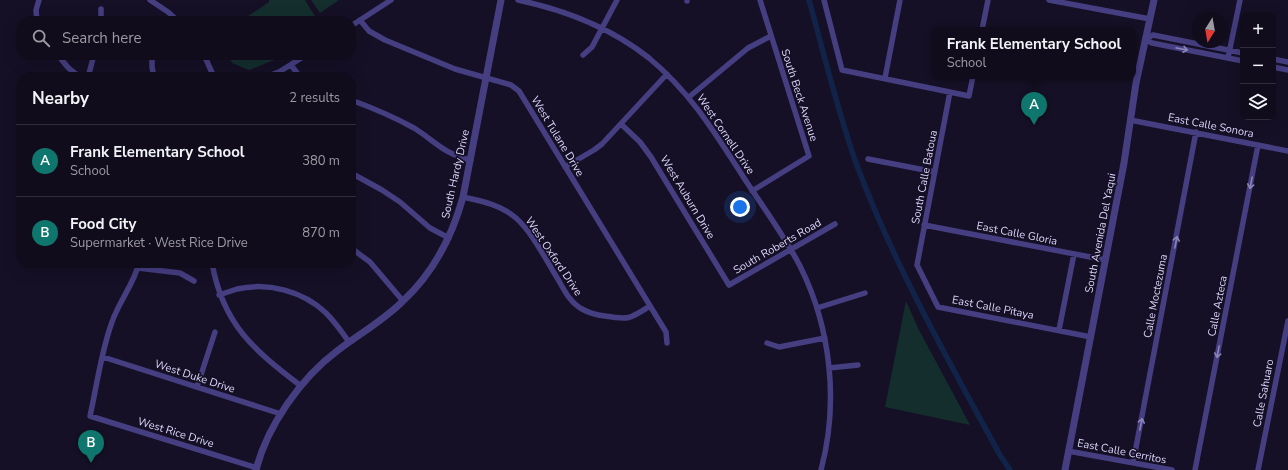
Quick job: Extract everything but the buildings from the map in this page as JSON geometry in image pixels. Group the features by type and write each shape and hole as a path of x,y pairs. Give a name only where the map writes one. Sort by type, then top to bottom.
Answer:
{"street":[{"path":"37,16 36,10 39,0"},
{"path":"150,0 172,16"},
{"path":"356,23 391,0"},
{"name":"South Hardy Drive","path":"256,469 269,436 281,414 301,386 327,359 388,315 403,301 428,274 449,238 463,197 501,0"},
{"name":"West Cornell Drive","path":"518,0 565,12 603,28 648,57 667,74 689,97 712,128 791,250"},
{"path":"583,55 592,47 617,0"},
{"name":"South Beck Avenue","path":"752,191 809,156 760,0"},
{"path":"824,0 842,70 969,96 972,79"},
{"path":"885,78 900,0"},
{"path":"983,27 988,0"},
{"path":"1049,0 1150,19"},
{"name":"South Avenida Del Yaqui","path":"1065,470 1124,163 1130,120 1145,38 1154,0"},
{"path":"1228,58 1240,0"},
{"path":"101,9 101,16"},
{"name":"West Tulane Drive","path":"360,20 369,31 385,40 454,69 511,85 519,91 666,332 667,344"},
{"path":"1145,38 1153,35 1240,52"},
{"path":"689,97 748,48 771,36"},
{"path":"1145,38 1152,43 1240,60"},
{"path":"62,60 73,72"},
{"path":"89,72 93,60"},
{"path":"152,60 153,72"},
{"path":"206,60 212,72"},
{"path":"279,72 298,60"},
{"path":"1276,60 1288,62"},
{"path":"291,65 296,72"},
{"path":"1276,68 1288,70"},
{"path":"566,167 598,147 667,74"},
{"name":"South Calle Batoua","path":"917,265 950,92"},
{"path":"356,102 392,116 415,129 446,151 458,157 471,160"},
{"name":"East Calle Sonora","path":"1130,120 1288,151"},
{"name":"West Auburn Drive","path":"621,124 643,145 652,157 730,285"},
{"name":"Calle Moctezuma","path":"1134,463 1196,132"},
{"name":"Calle Azteca","path":"1195,470 1258,145"},
{"path":"868,158 935,172"},
{"path":"356,177 382,190 400,202 430,228 449,238"},
{"name":"West Oxford Drive","path":"463,197 494,205 516,218 530,234 568,297 581,309 597,315 627,319 650,306"},
{"name":"South Roberts Road","path":"730,285 835,224"},
{"name":"East Calle Gloria","path":"924,225 1106,260"},
{"path":"791,250 806,281 825,338 829,368 831,404 826,450 821,470"},
{"path":"356,252 370,262 403,301"},
{"path":"1059,330 1074,254"},
{"name":"East Calle Pitaya","path":"917,265 938,307 1091,337"},
{"path":"103,357 112,322 135,277 138,268"},
{"path":"154,268 180,273 194,281"},
{"path":"213,268 219,295 232,321 258,352 301,386"},
{"path":"219,295 237,289 256,287 274,287 287,290 312,302 325,312 349,342"},
{"path":"816,308 865,293"},
{"name":"Calle Sahuaro","path":"1258,470 1288,321"},
{"path":"197,387 215,332"},
{"path":"768,343 779,347 825,338"},
{"name":"West Duke Drive","path":"103,357 281,414"},
{"name":"West Rice Drive","path":"103,357 90,416 256,469"},
{"path":"829,368 858,365"},
{"name":"East Calle Cerritos","path":"1068,451 1172,470"}],"green space":[{"path":"269,0 305,0 315,16 248,16 269,2"},
{"path":"311,0 339,0 320,13"},
{"path":"230,60 274,60 249,70 232,63"},
{"path":"906,301 919,330 970,425 885,407"}],"waterway":[{"path":"809,0 843,122 856,163 871,201 887,238 923,312 1000,455 1010,470"}],"place":[{"name":"Frank Elementary School","path":"1034,125"},
{"name":"Food City","path":"91,463"}]}
